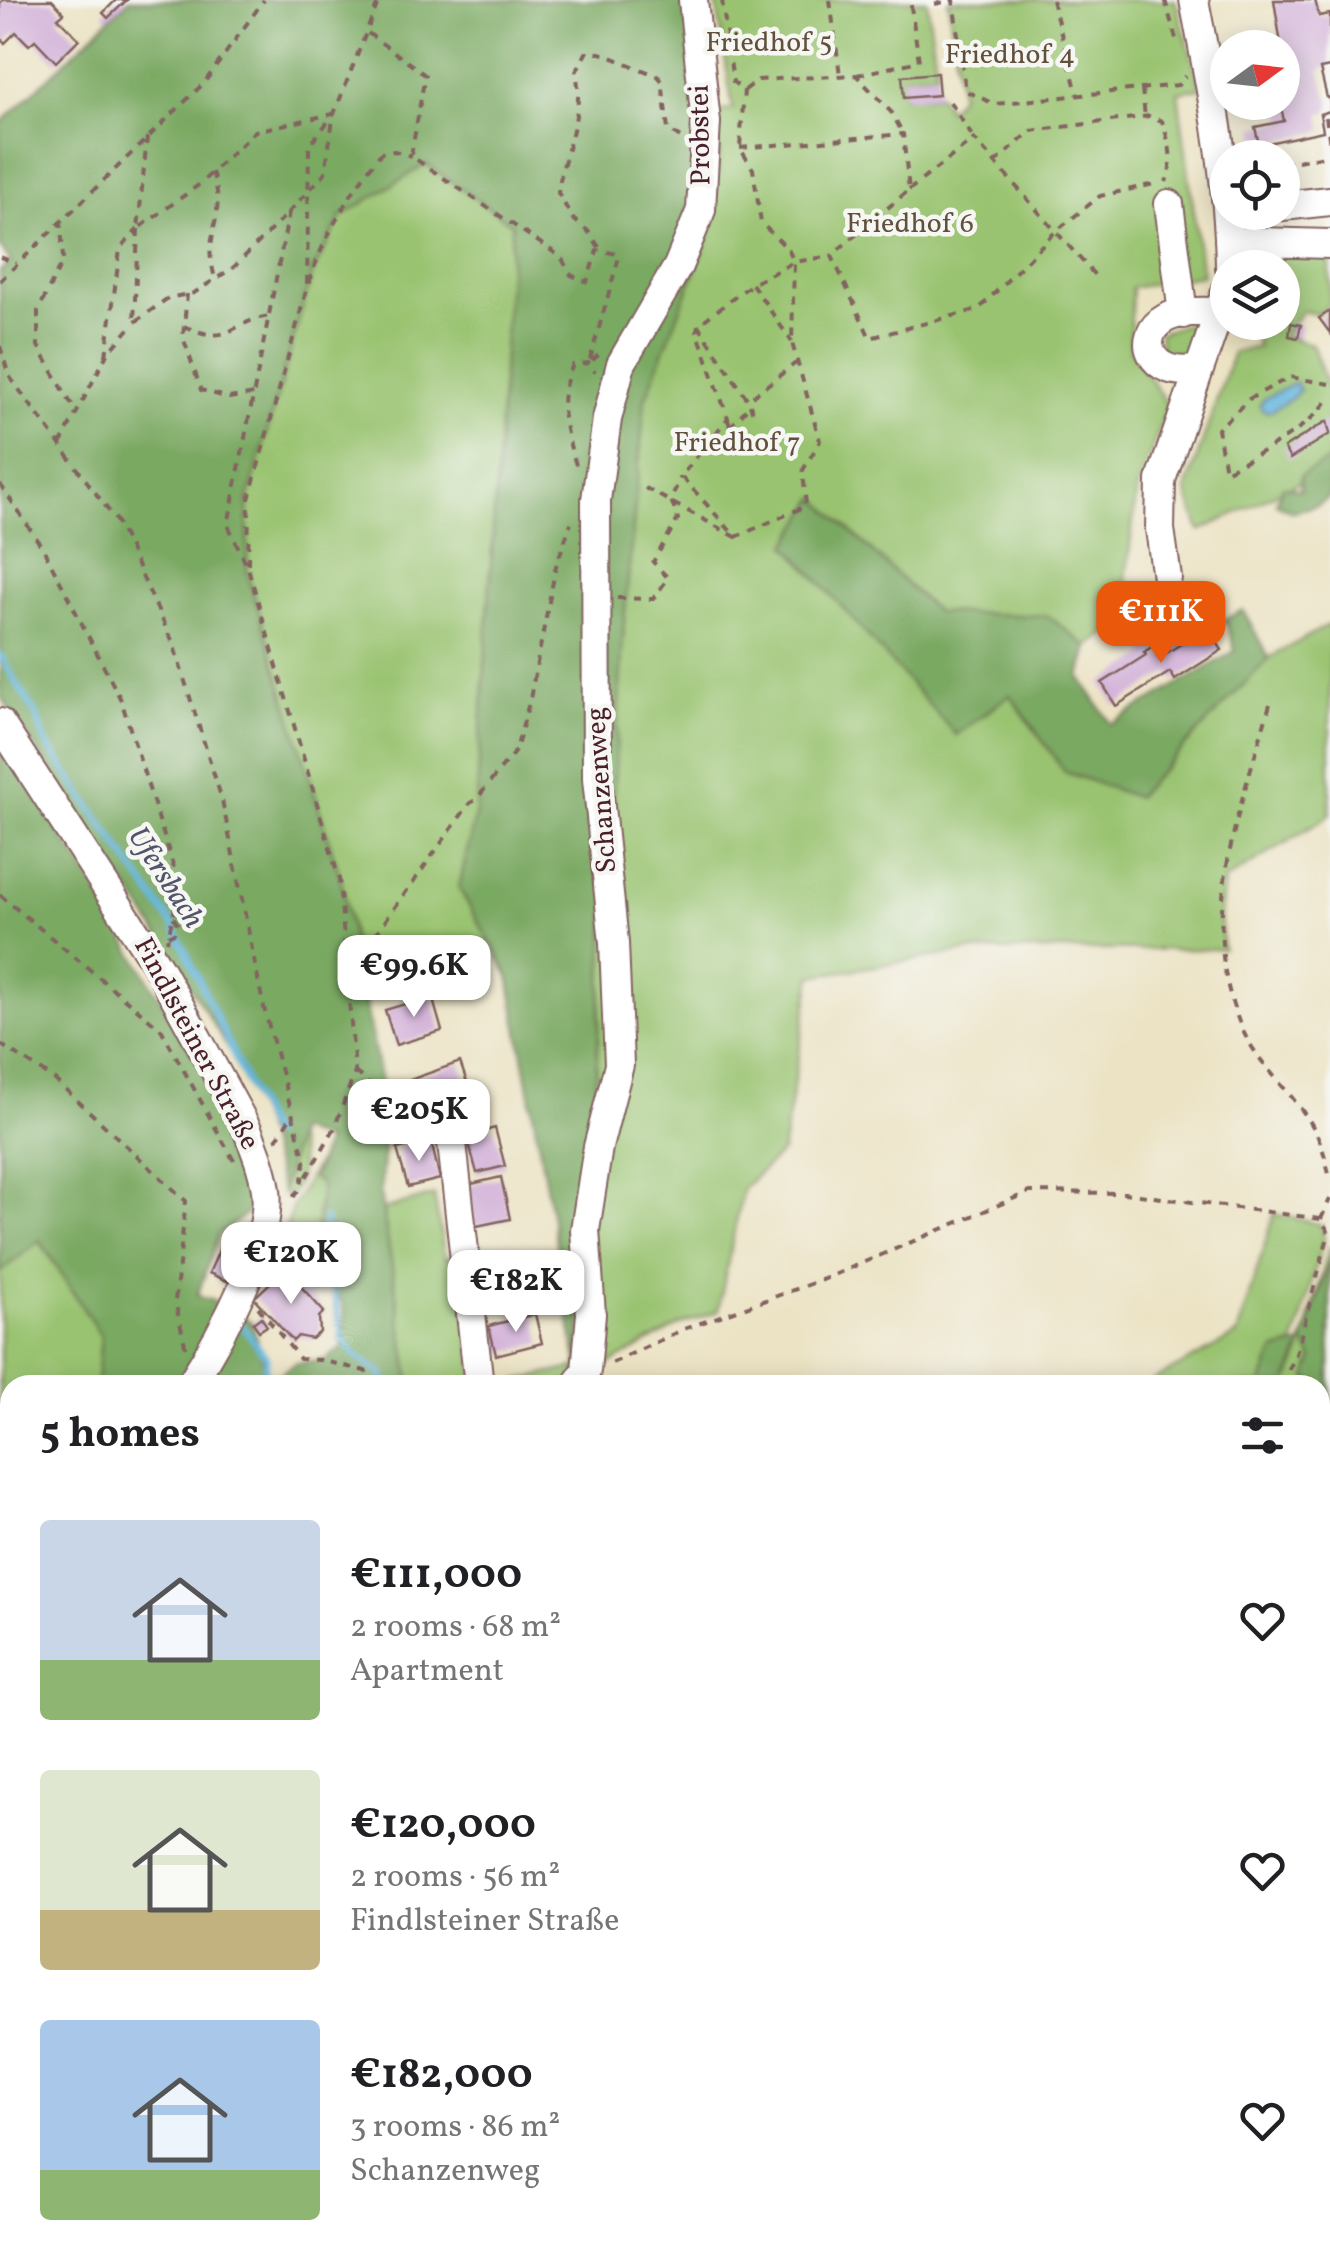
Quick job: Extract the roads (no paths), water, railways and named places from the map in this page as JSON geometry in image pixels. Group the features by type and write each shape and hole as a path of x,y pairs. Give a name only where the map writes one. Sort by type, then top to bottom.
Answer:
{"street":[{"name":"Probstei","path":"693,0 706,144 701,210"},
{"path":"1194,0 1217,140"},
{"path":"1167,193 1184,314"},
{"path":"1300,204 1330,201"},
{"name":"Schanzenweg","path":"584,1375 591,1314 585,1230 598,1148 619,1065 614,943 596,778 596,500 613,395 622,364 678,266 701,210"},
{"path":"1269,250 1330,244"},
{"path":"1197,369 1170,372 1153,358 1150,347 1156,326 1167,317 1210,304"},
{"path":"1166,578 1160,529 1161,480 1210,335"},
{"name":"Findlsteiner Straße","path":"0,723 160,970 247,1130 276,1203 258,1254 195,1375"},
{"path":"451,1134 479,1375"}],"water":[{"path":"1295,383 1300,390 1291,399 1269,412 1262,410 1264,399"}],"waterway":[{"name":"Ufersbach","path":"0,655 36,715 45,741 175,928 271,1136"},
{"path":"325,1219 324,1237 342,1338 356,1356 382,1375"},
{"name":"Ufersbach","path":"240,1323 267,1358 264,1375"}],"park label":[{"name":"Friedhof 5","path":"769,43"},
{"name":"Friedhof 4","path":"1010,55"},
{"name":"Friedhof 6","path":"910,224"},
{"name":"Friedhof 7","path":"737,443"}]}
